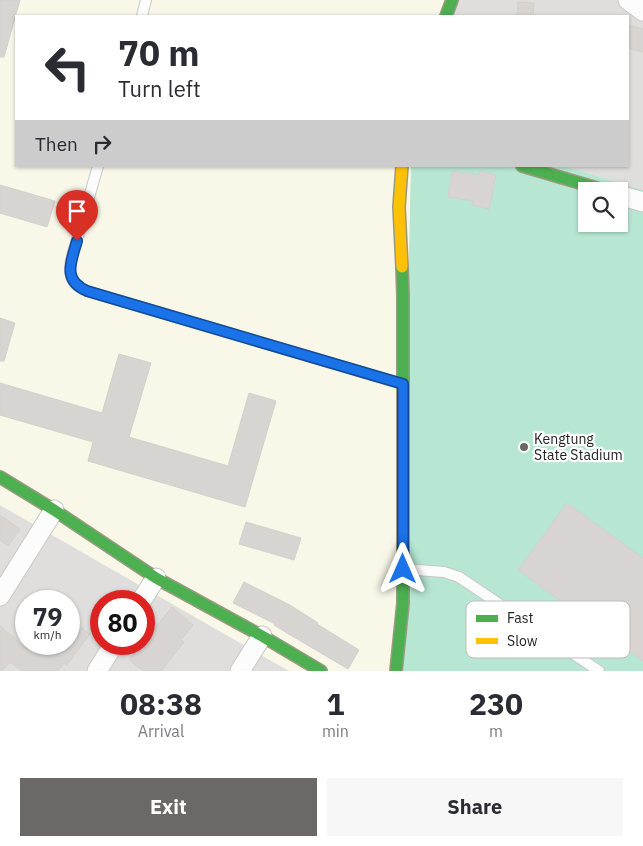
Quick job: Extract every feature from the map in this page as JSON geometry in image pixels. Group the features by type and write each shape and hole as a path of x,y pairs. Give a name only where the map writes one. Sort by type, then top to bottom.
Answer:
{"main road":[{"path":"446,15 452,0"},
{"path":"396,671 403,603 403,296 399,207 402,167"},
{"path":"525,167 578,182"},
{"path":"0,477 54,510 156,578 262,636 321,671"}],"street":[{"path":"628,0 643,11"},
{"path":"628,198 643,202"},
{"path":"0,596 54,510"},
{"path":"148,590 156,578"},
{"path":"240,671 262,636"},
{"path":"97,671 107,655"}],"lane":[{"path":"142,15 146,0"},
{"path":"98,167 71,260 70,272 79,288 403,384"},
{"path":"403,569 444,572 459,576 496,601"},
{"path":"580,658 599,671"}],"shaded area":[{"path":"0,0 446,0 440,15 15,15 15,167 411,167 400,671 289,671 155,594 155,590 148,590 0,505"},
{"path":"446,0 643,0 643,190 628,185 628,182 617,182 567,167 629,167 629,15 440,15"},
{"path":"0,505 148,590 90,590 90,655 155,655 155,594 289,671 0,671"}],"green space":[{"name":"Kengtung State Stadium","path":"411,167 567,167 617,182 578,182 578,232 628,232 628,185 643,190 643,671 400,671"}],"building":[{"path":"0,0 20,0 4,57 0,57"},
{"path":"518,2 534,3 533,15 517,15"},
{"path":"629,25 643,29 643,52 629,48"},
{"path":"452,171 479,175 480,171 496,175 489,209 472,205 473,201 448,197"},
{"path":"0,185 55,201 47,227 0,213"},
{"path":"0,318 15,323 4,361 0,361"},
{"path":"119,354 151,363 129,437 228,466 249,393 276,401 245,507 88,461 93,442 0,415 0,383 102,413"},
{"path":"567,503 643,558 643,661 630,652 630,601 561,601 518,570"},
{"path":"0,515 20,529 8,546 0,540"},
{"path":"246,522 301,538 294,560 239,544"},
{"path":"244,582 290,605 359,650 348,669 275,624 233,603"},
{"path":"172,607 193,625 181,640 184,642 161,671 143,671 129,660 133,655 155,655 155,628"},
{"path":"0,626 15,639 15,655 74,655 67,665 64,663 58,671 22,671 10,662 0,671"},
{"path":"80,626 90,634 80,647"}],"traffic: fast":[{"path":"446,15 452,0"},
{"path":"525,167 578,182"},
{"path":"396,671 403,603 402,267"},
{"path":"0,477 54,510 156,578 262,636 321,671"}],"traffic: slow":[{"path":"402,167 399,207 402,267"}],"place":[{"name":"Kengtung State Stadium","path":"524,447"}],"route":[{"path":"77,241 71,260 70,272 79,288 403,384 403,569"}]}
